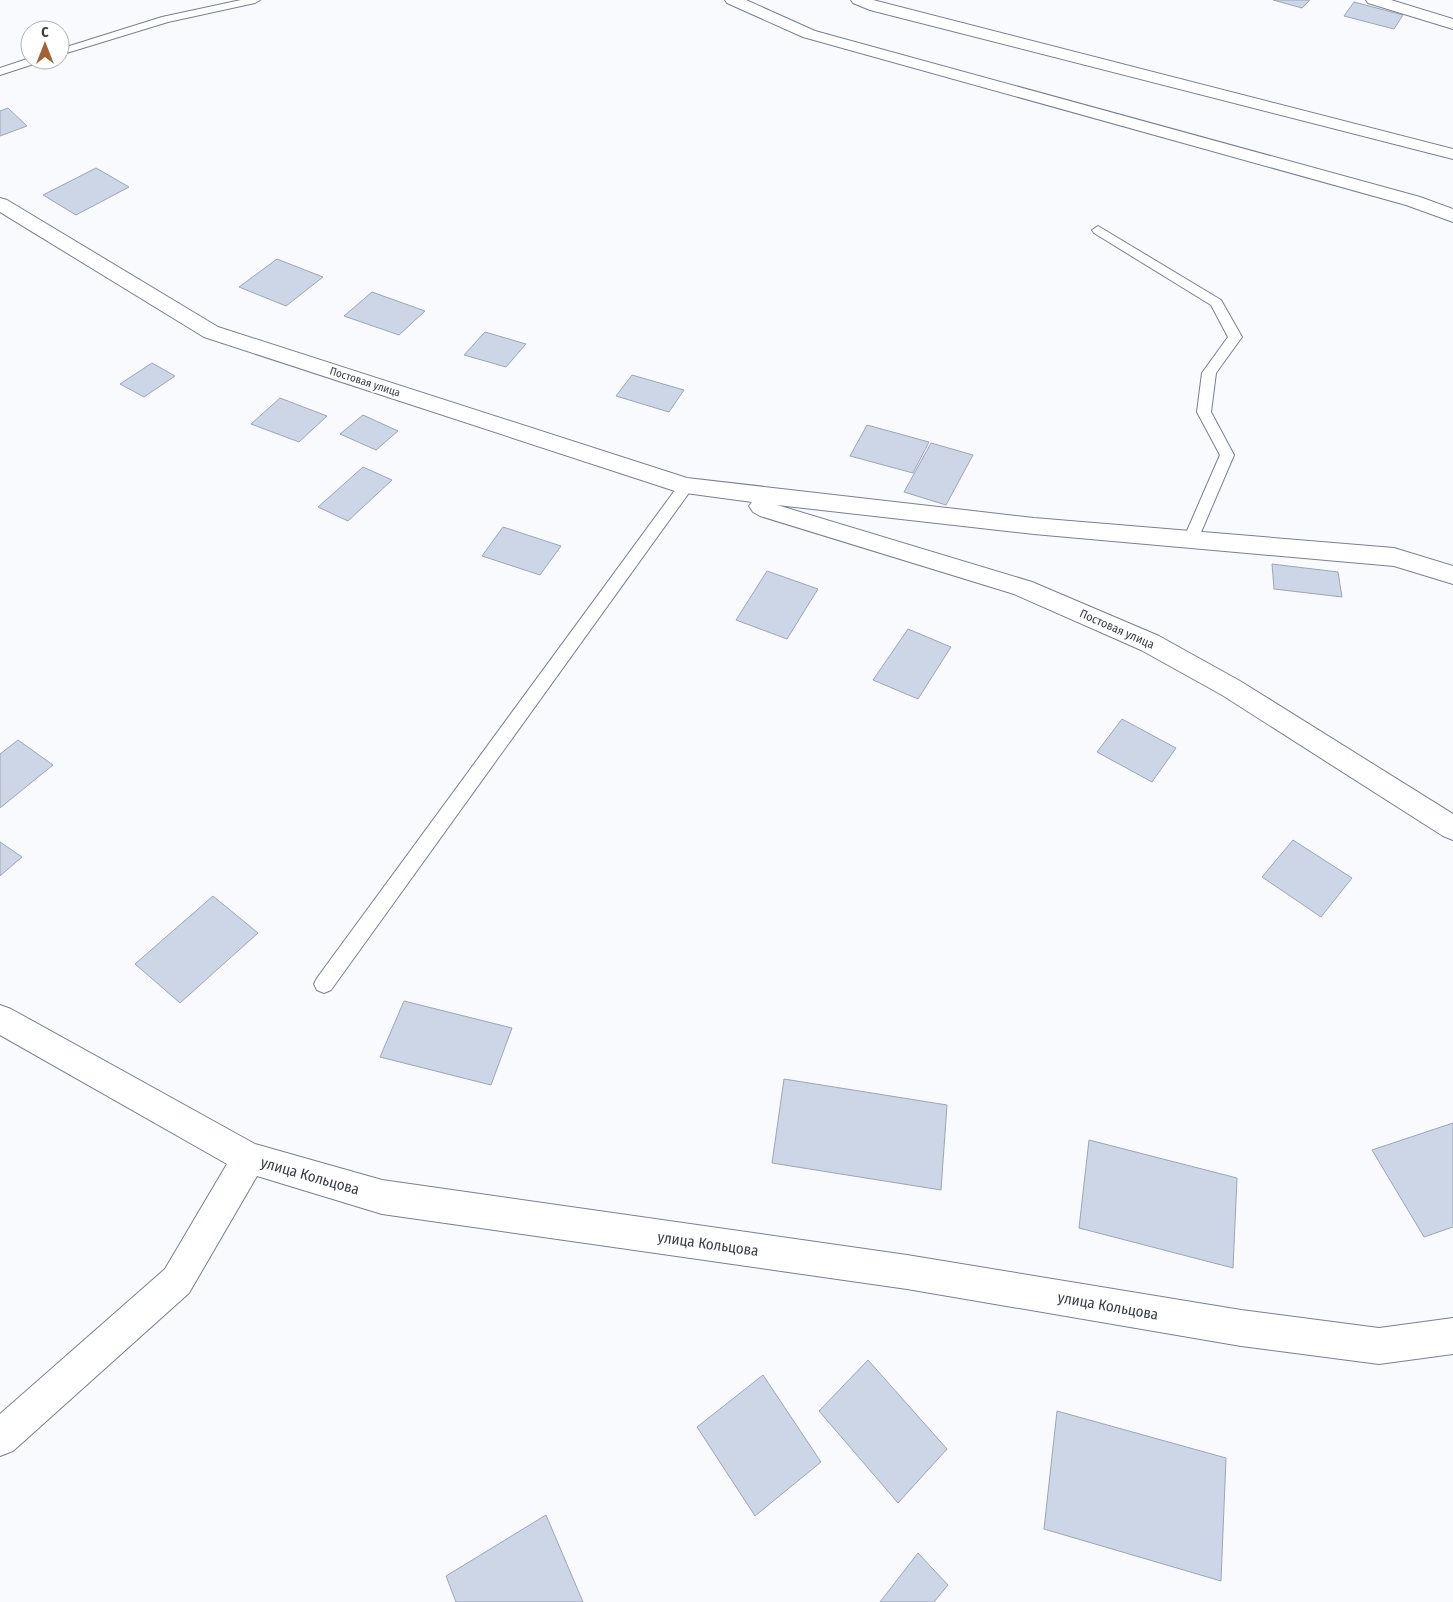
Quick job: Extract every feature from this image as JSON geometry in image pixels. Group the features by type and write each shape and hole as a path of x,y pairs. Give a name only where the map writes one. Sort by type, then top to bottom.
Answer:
{"street":[{"path":"732,0 810,34 1403,199 1453,216"},
{"path":"859,0 876,7 1453,154"},
{"path":"1374,0 1453,24"},
{"name":"Постовая улица","path":"0,204 211,332 686,486 1034,526 1394,557 1453,575"},
{"name":"Постовая улица","path":"756,494 756,501 768,510 1023,588 1150,644 1231,688 1453,828"},
{"name":"улица Кольцова","path":"0,1019 249,1158 382,1197 907,1272 1241,1328 1379,1346 1453,1336"},
{"path":"0,1438 177,1281 249,1158"}],"lane":[{"path":"70,49 166,18 255,0"},
{"path":"0,72 20,65"},
{"path":"1098,230 1216,303 1236,336 1209,374 1204,412 1226,455 1190,540"},
{"path":"324,984 686,486"}],"building":[{"path":"1273,0 1310,0 1302,8"},
{"path":"1354,2 1403,15 1394,29 1344,16"},
{"path":"8,108 27,126 0,136 0,111"},
{"path":"96,168 129,187 76,215 43,195"},
{"path":"277,259 323,277 286,306 239,287"},
{"path":"372,292 425,311 399,335 344,316"},
{"path":"485,332 526,344 506,367 464,355"},
{"path":"152,363 175,376 144,397 120,384"},
{"path":"632,375 684,390 669,412 616,396"},
{"path":"280,398 327,416 299,442 251,424"},
{"path":"363,415 398,431 376,450 340,434"},
{"path":"867,425 929,442 913,473 850,456"},
{"path":"931,443 973,455 946,505 904,492"},
{"path":"363,467 392,480 348,521 318,507"},
{"path":"503,527 561,546 540,575 482,556"},
{"path":"1272,564 1338,572 1342,597 1274,589"},
{"path":"767,571 818,589 787,639 736,620"},
{"path":"908,629 951,647 918,699 873,680"},
{"path":"1122,719 1176,748 1152,782 1097,752"},
{"path":"18,740 53,765 0,808 0,754"},
{"path":"1293,840 1352,878 1321,917 1262,877"},
{"path":"0,842 22,857 0,876"},
{"path":"213,896 258,933 180,1003 135,964"},
{"path":"404,1001 512,1028 491,1085 380,1057"},
{"path":"784,1079 947,1105 941,1190 772,1163"},
{"path":"1453,1123 1453,1227 1424,1237 1372,1150"},
{"path":"1089,1140 1237,1178 1233,1268 1079,1228"},
{"path":"868,1360 947,1449 898,1503 819,1411"},
{"path":"763,1375 821,1462 755,1516 697,1427"},
{"path":"1057,1411 1226,1458 1221,1581 1044,1529"},
{"path":"546,1515 583,1602 456,1602 446,1576"},
{"path":"918,1553 948,1585 934,1602 880,1602"}]}
